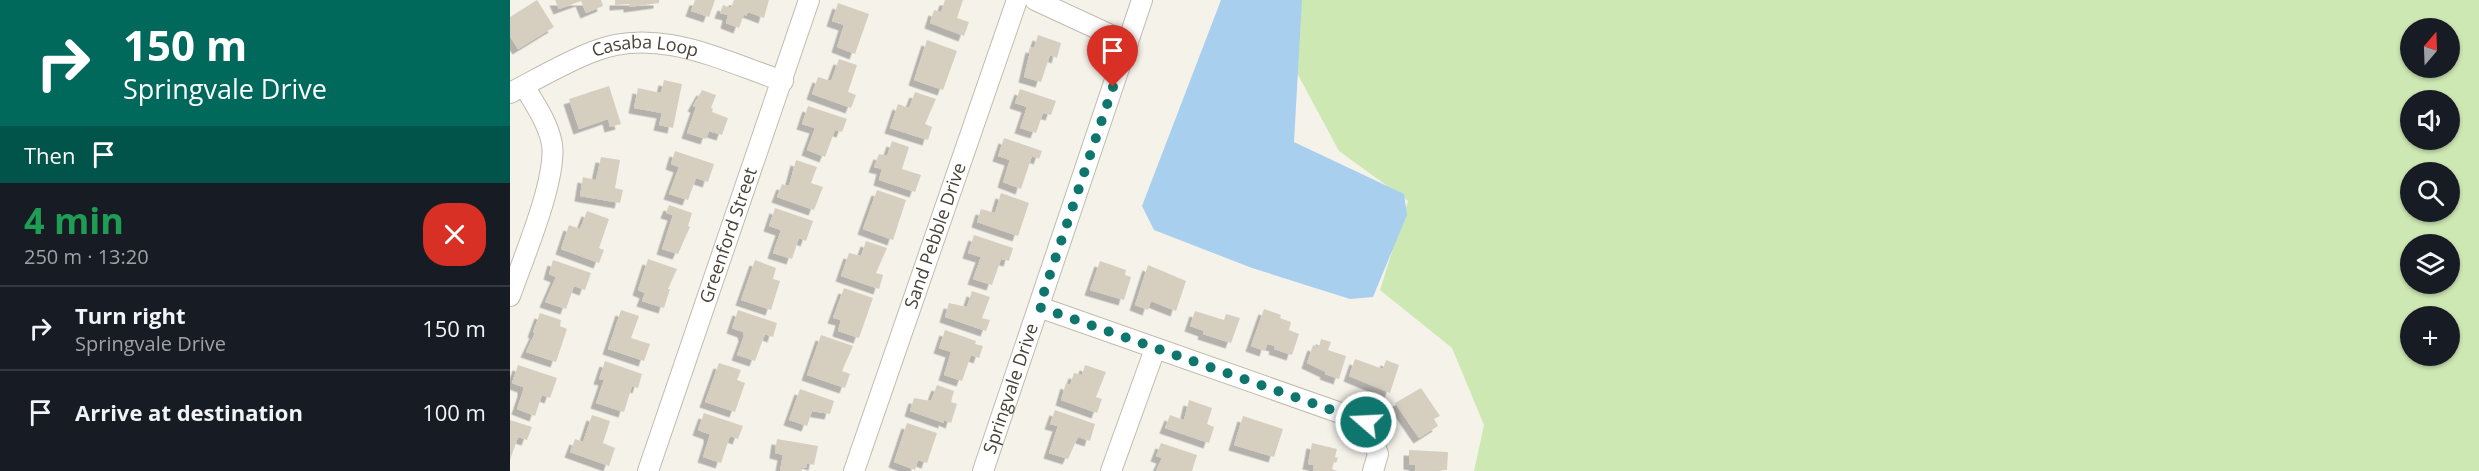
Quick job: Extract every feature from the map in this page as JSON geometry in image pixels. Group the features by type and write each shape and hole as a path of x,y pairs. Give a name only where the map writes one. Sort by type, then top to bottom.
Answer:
{"street":[{"name":"Greenford Street","path":"648,471 809,0"},
{"name":"Sand Pebble Drive","path":"854,471 1017,0"},
{"path":"1035,0 1128,43"},
{"name":"Springvale Drive","path":"983,471 1142,0"},
{"name":"Casaba Loop","path":"517,90 593,51 615,45 658,42 680,46 783,81"},
{"path":"510,296 548,185 553,157 548,129 517,90"},
{"path":"1039,307 1366,422 1378,454 1373,471"},
{"path":"1111,471 1155,349"}],"green space":[{"path":"1294,0 2479,0 2479,471 1474,471 1484,425 1452,348 1380,290 1408,201 1339,151 1297,73"}],"water":[{"path":"1221,0 1302,0 1294,142 1404,194 1407,215 1373,297 1350,299 1252,268 1154,230 1142,206"}],"building":[{"path":"537,0 554,27 518,49 510,36 510,17"},
{"path":"555,0 601,0 603,6 586,13 581,1 559,9"},
{"path":"615,0 659,0 659,3 629,7 629,4 615,5"},
{"path":"695,0 715,0 709,17 691,11"},
{"path":"734,0 769,0 764,18 748,12 746,16 744,14 739,28 726,23 728,15 720,13 723,5 731,8"},
{"path":"945,0 963,0 957,18 969,22 964,36 930,23 934,10 941,12"},
{"path":"838,3 869,14 855,54 837,47 844,25 832,21"},
{"path":"1038,35 1061,43 1057,58 1050,55 1041,82 1024,77 1031,47 1034,48"},
{"path":"927,40 957,51 943,90 914,80"},
{"path":"839,59 857,65 848,92 856,95 851,108 812,94 818,77 831,81"},
{"path":"664,80 682,84 673,128 659,125 662,113 634,108 638,88 661,93"},
{"path":"609,86 621,124 610,127 608,119 579,129 569,99"},
{"path":"1020,89 1056,101 1051,115 1043,113 1036,133 1020,128 1027,107 1015,103"},
{"path":"702,90 716,95 711,108 712,112 728,118 722,135 709,131 706,139 687,133 696,107 693,106"},
{"path":"915,92 936,99 925,124 932,127 928,140 890,128 898,104 909,108"},
{"path":"808,106 847,119 842,132 835,130 825,157 807,150 815,128 802,124"},
{"path":"1004,138 1042,151 1039,159 1032,156 1021,189 1003,182 1010,160 998,156"},
{"path":"892,141 909,147 902,169 921,175 915,192 879,180 882,169 874,167 879,154 887,156"},
{"path":"675,151 714,164 708,182 696,178 688,200 669,194 679,167 671,164"},
{"path":"601,157 620,160 615,188 623,190 620,203 580,196 583,177 596,180"},
{"path":"796,160 817,167 811,183 823,187 814,210 777,197 782,184 789,186"},
{"path":"877,190 906,200 893,240 863,229"},
{"path":"1001,193 1029,203 1018,236 977,222 981,209 995,213"},
{"path":"669,205 692,213 688,226 690,227 678,254 662,249 673,215 666,213"},
{"path":"775,208 813,221 806,241 799,238 792,259 773,253 781,230 769,226"},
{"path":"587,211 609,219 599,248 604,250 599,263 561,249 569,225 580,229"},
{"path":"974,235 1013,248 1009,261 1001,259 992,285 973,279 981,257 968,253"},
{"path":"866,241 887,248 876,273 883,275 879,289 841,276 849,253 861,256"},
{"path":"648,259 677,269 668,289 670,289 664,308 642,301 645,293 638,290"},
{"path":"553,260 591,273 585,290 574,286 566,309 545,302 556,277 549,274"},
{"path":"755,260 776,268 773,279 780,281 771,310 741,300"},
{"path":"1100,261 1126,270 1125,275 1131,277 1124,300 1090,290"},
{"path":"1148,265 1186,281 1176,311 1151,301 1148,310 1135,305"},
{"path":"844,288 873,298 859,338 838,331 841,320 833,318"},
{"path":"972,291 990,297 982,318 990,320 986,331 945,317 949,303 967,307"},
{"path":"1264,309 1281,315 1280,318 1291,322 1289,330 1299,334 1292,355 1267,344 1265,351 1251,346"},
{"path":"621,310 639,316 631,338 650,344 644,361 608,349"},
{"path":"738,310 777,323 773,337 765,334 755,361 737,355 744,336 743,332 732,328"},
{"path":"1195,311 1224,320 1226,314 1240,318 1231,343 1203,334 1204,331 1190,326"},
{"path":"540,313 561,320 560,326 567,329 556,362 526,352 535,333 533,332"},
{"path":"945,330 976,341 975,344 983,346 979,358 971,355 962,381 944,375 951,352 939,348"},
{"path":"821,335 853,346 842,371 850,374 845,388 807,375"},
{"path":"1321,339 1331,342 1328,350 1346,356 1339,379 1307,363 1313,345 1319,347"},
{"path":"1355,359 1383,369 1386,360 1399,365 1390,393 1349,376"},
{"path":"605,361 642,374 638,388 632,386 624,412 596,403 604,380 599,379"},
{"path":"719,363 741,370 737,380 745,383 735,412 705,402"},
{"path":"518,365 557,378 550,398 542,395 535,416 517,409 523,387 512,383"},
{"path":"1085,365 1106,372 1096,397 1102,399 1097,413 1061,400 1066,383 1070,385 1074,373 1082,375"},
{"path":"937,385 954,391 951,402 957,404 951,423 944,420 944,423 910,411 914,398 931,401"},
{"path":"1421,388 1440,416 1434,419 1438,426 1419,438 1395,403"},
{"path":"800,389 834,401 830,414 812,411 807,426 789,420"},
{"path":"1189,400 1212,408 1207,424 1214,427 1209,443 1165,428 1170,415 1184,420"},
{"path":"1055,410 1095,424 1090,441 1078,437 1068,459 1049,453 1058,426 1050,424"},
{"path":"704,413 743,426 738,439 730,436 721,463 703,457 709,434 698,430"},
{"path":"592,415 610,421 603,443 615,448 609,466 570,452 575,439 583,442"},
{"path":"1243,416 1283,429 1274,457 1234,445"},
{"path":"510,420 532,427 527,440 518,437 510,460"},
{"path":"907,423 937,433 927,463 918,460 915,470 894,462"},
{"path":"777,439 818,446 814,465 807,463 806,468 801,467 800,471 780,471 783,455 775,453"},
{"path":"1161,443 1197,455 1192,471 1156,471 1162,458 1156,456"},
{"path":"1312,443 1337,449 1335,457 1338,458 1332,469 1337,471 1313,471 1314,465 1308,464"},
{"path":"1409,450 1448,452 1447,470 1415,471 1415,465 1409,464"}],"route":[{"path":"1113,87 1039,307 1366,422"}]}
